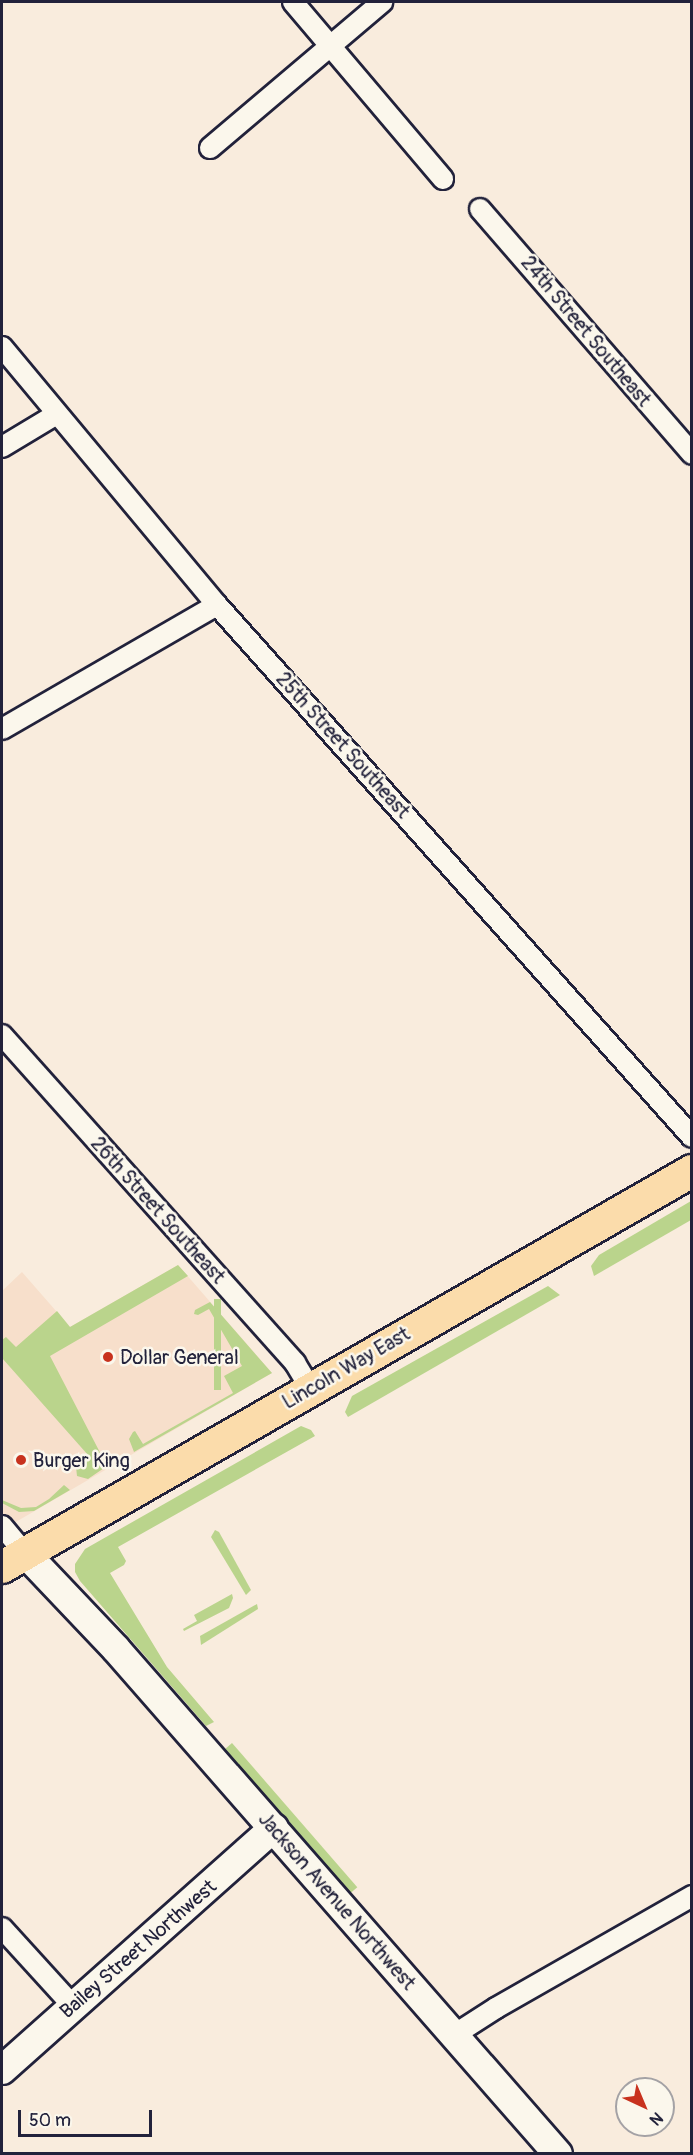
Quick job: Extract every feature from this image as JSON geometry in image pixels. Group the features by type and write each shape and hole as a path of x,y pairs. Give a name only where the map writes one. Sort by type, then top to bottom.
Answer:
{"main road":[{"name":"Lincoln Way East","path":"14,1560 310,1388 692,1171"}],"street":[{"path":"293,2 443,178"},
{"path":"210,148 382,2"},
{"name":"24th Street Southeast","path":"480,209 692,454"},
{"name":"25th Street Southeast","path":"2,347 217,604 692,1137"},
{"path":"2,447 57,414"},
{"path":"2,729 217,604"},
{"name":"26th Street Southeast","path":"2,1035 295,1363 310,1388"},
{"path":"2,1526 14,1560"},
{"name":"Jackson Avenue Northwest","path":"14,1560 116,1649 558,2154"},
{"name":"Bailey Street Northwest","path":"2,2070 274,1828"},
{"path":"454,2035 692,1896"},
{"path":"2,1928 73,2006"}],"shaded area":[{"path":"178,1265 272,1373 2,1530 2,1291 22,1272 70,1327"}],"green space":[{"path":"691,1201 691,1220 594,1276 591,1266 599,1255"},
{"path":"178,1265 188,1276 50,1356 107,1466 88,1479 77,1476 76,1467 88,1455 2,1358 2,1340 6,1337 16,1347 57,1311 70,1327"},
{"path":"548,1286 560,1295 348,1417 345,1412 352,1396"},
{"path":"214,1299 221,1299 221,1390 214,1390"},
{"path":"210,1302 272,1373 134,1452 129,1439 133,1432 135,1431 143,1444 233,1393 224,1376 242,1366 209,1309 198,1315 194,1314 195,1310"},
{"path":"301,1426 311,1430 315,1436 118,1547 126,1561 124,1565 110,1573 167,1667 214,1722 206,1726 80,1581 75,1572 75,1564 85,1549"},
{"path":"64,1485 70,1490 34,1511 19,1512 2,1503 2,1500 21,1508 36,1507"},
{"path":"215,1530 219,1532 251,1590 246,1595 211,1537"},
{"path":"232,1594 233,1598 229,1608 184,1631 183,1629 197,1621 194,1615"},
{"path":"257,1604 258,1609 201,1645 200,1636"},
{"path":"232,1743 357,1887 349,1894 224,1750"}],"place":[{"name":"Dollar General","path":"108,1357"},
{"name":"Burger King","path":"21,1460"}]}
